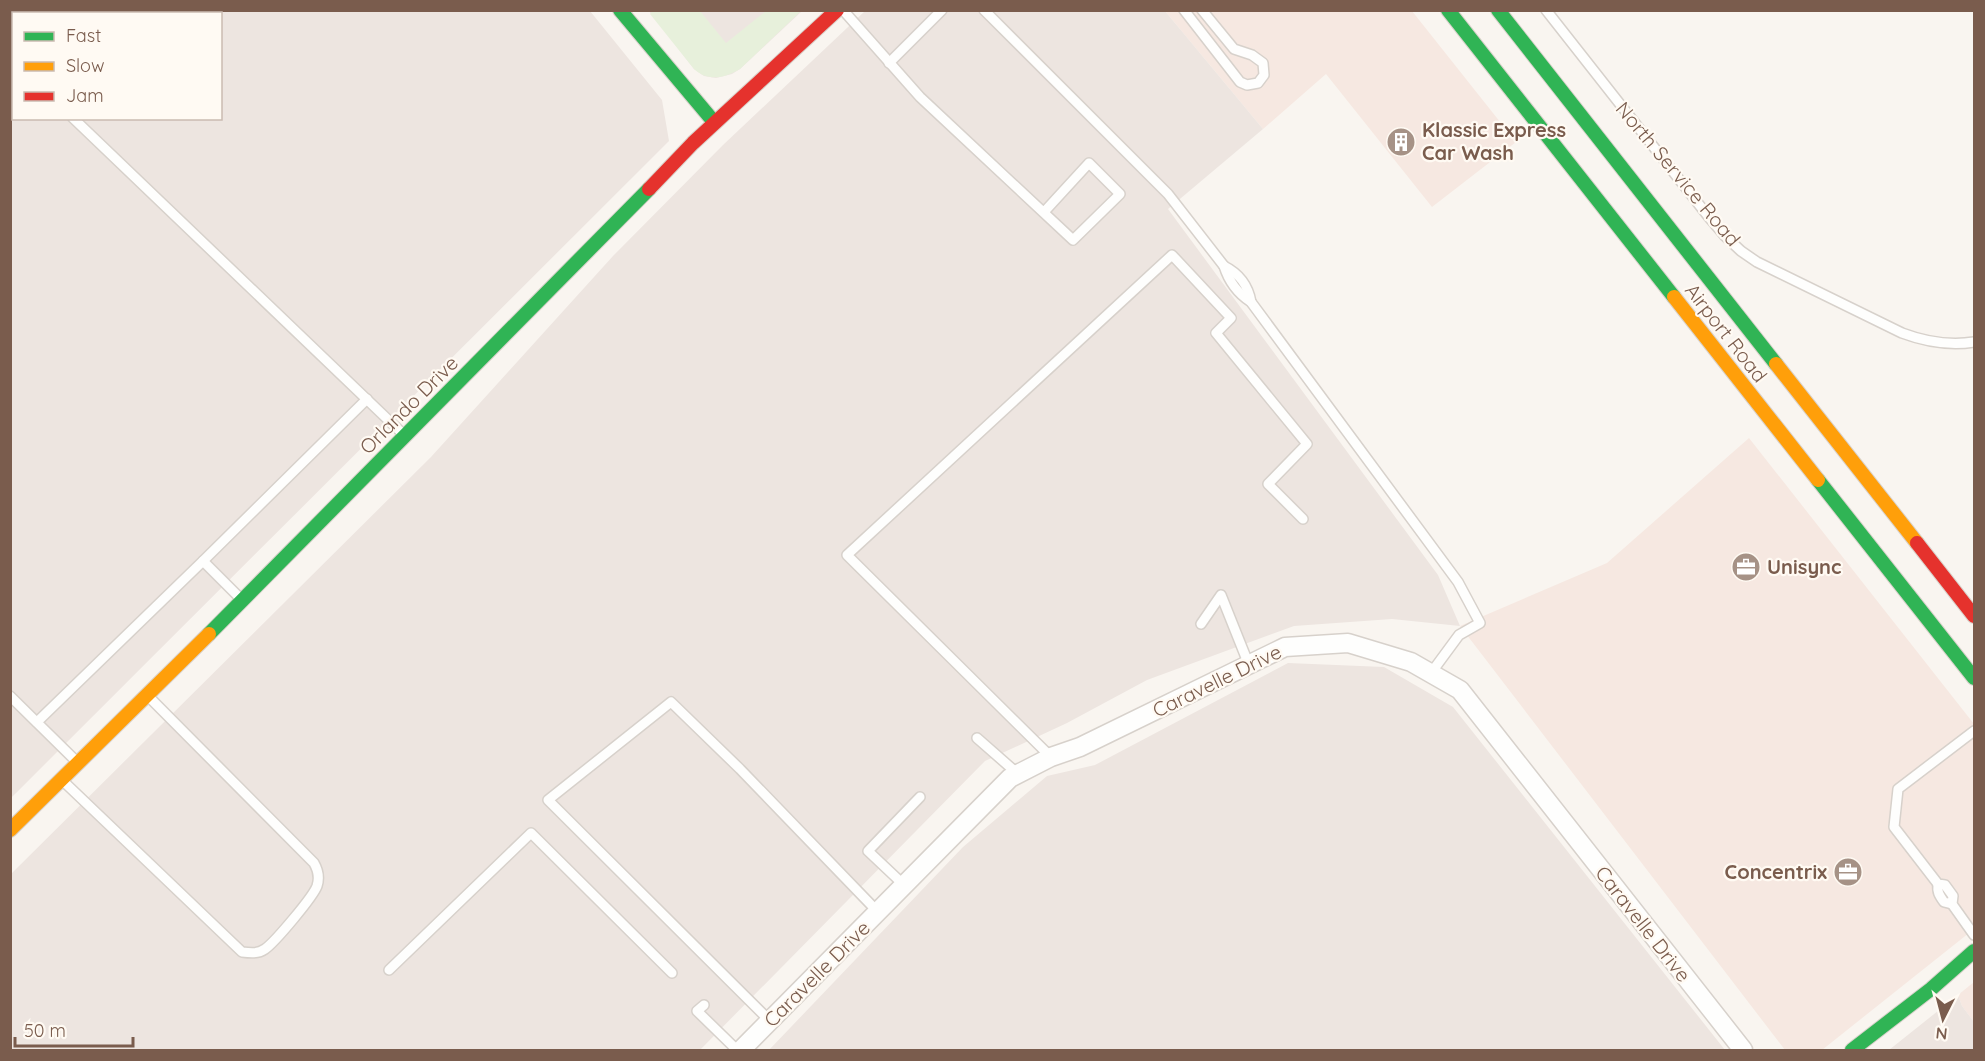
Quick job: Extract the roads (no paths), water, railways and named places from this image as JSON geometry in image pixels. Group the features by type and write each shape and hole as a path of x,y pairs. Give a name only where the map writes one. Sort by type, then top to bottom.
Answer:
{"main road":[{"path":"620,10 714,122"},
{"name":"Orlando Drive","path":"10,830 242,601 613,228 714,122 837,10"},
{"name":"Airport Road","path":"1448,10 1487,52 1974,678"},
{"name":"Airport Road","path":"1497,10 1510,34 1974,616"},
{"path":"1852,1050 1974,951"}],"street":[{"name":"Caravelle Drive","path":"739,1050 1010,778 1051,757 1080,747 1285,647 1348,643 1411,662 1460,690 1743,1050"}],"lane":[{"path":"843,10 920,97 1073,240 1120,194 1089,163 1044,212"},
{"path":"889,63 942,10"},
{"path":"984,10 1168,194 1224,266 1228,278 1241,296 1251,302 1458,582 1480,623 1459,635 1431,673"},
{"path":"1184,10 1240,82 1247,85 1258,83 1264,75 1263,63 1252,55 1233,49 1202,10"},
{"name":"North Service Road","path":"1546,10 1708,216 1741,251 1757,262 1902,333 1923,341 1944,344 1974,342"},
{"path":"75,120 405,437"},
{"path":"1051,757 847,555 1172,255 1231,318 1216,333 1307,444 1268,484 1303,519"},
{"path":"37,722 367,399"},
{"path":"203,561 242,601"},
{"path":"1201,624 1221,595 1249,665"},
{"path":"62,779 242,952 252,953 265,949 290,924 317,886 319,872 314,863 147,695"},
{"path":"10,696 78,763"},
{"path":"770,1021 548,800 671,702 740,769 878,912"},
{"path":"1974,731 1898,789 1894,827 1938,884 1945,885 1953,896 1952,904 1974,935"},
{"path":"977,738 1018,774"},
{"path":"904,885 868,851 920,797"},
{"path":"389,970 531,833 672,973"},
{"path":"704,1005 697,1011 739,1050"}],"place":[{"name":"Klassic Express Car Wash","path":"1401,142"},
{"name":"Unisync","path":"1746,567"},
{"name":"Concentrix","path":"1848,872"}]}
